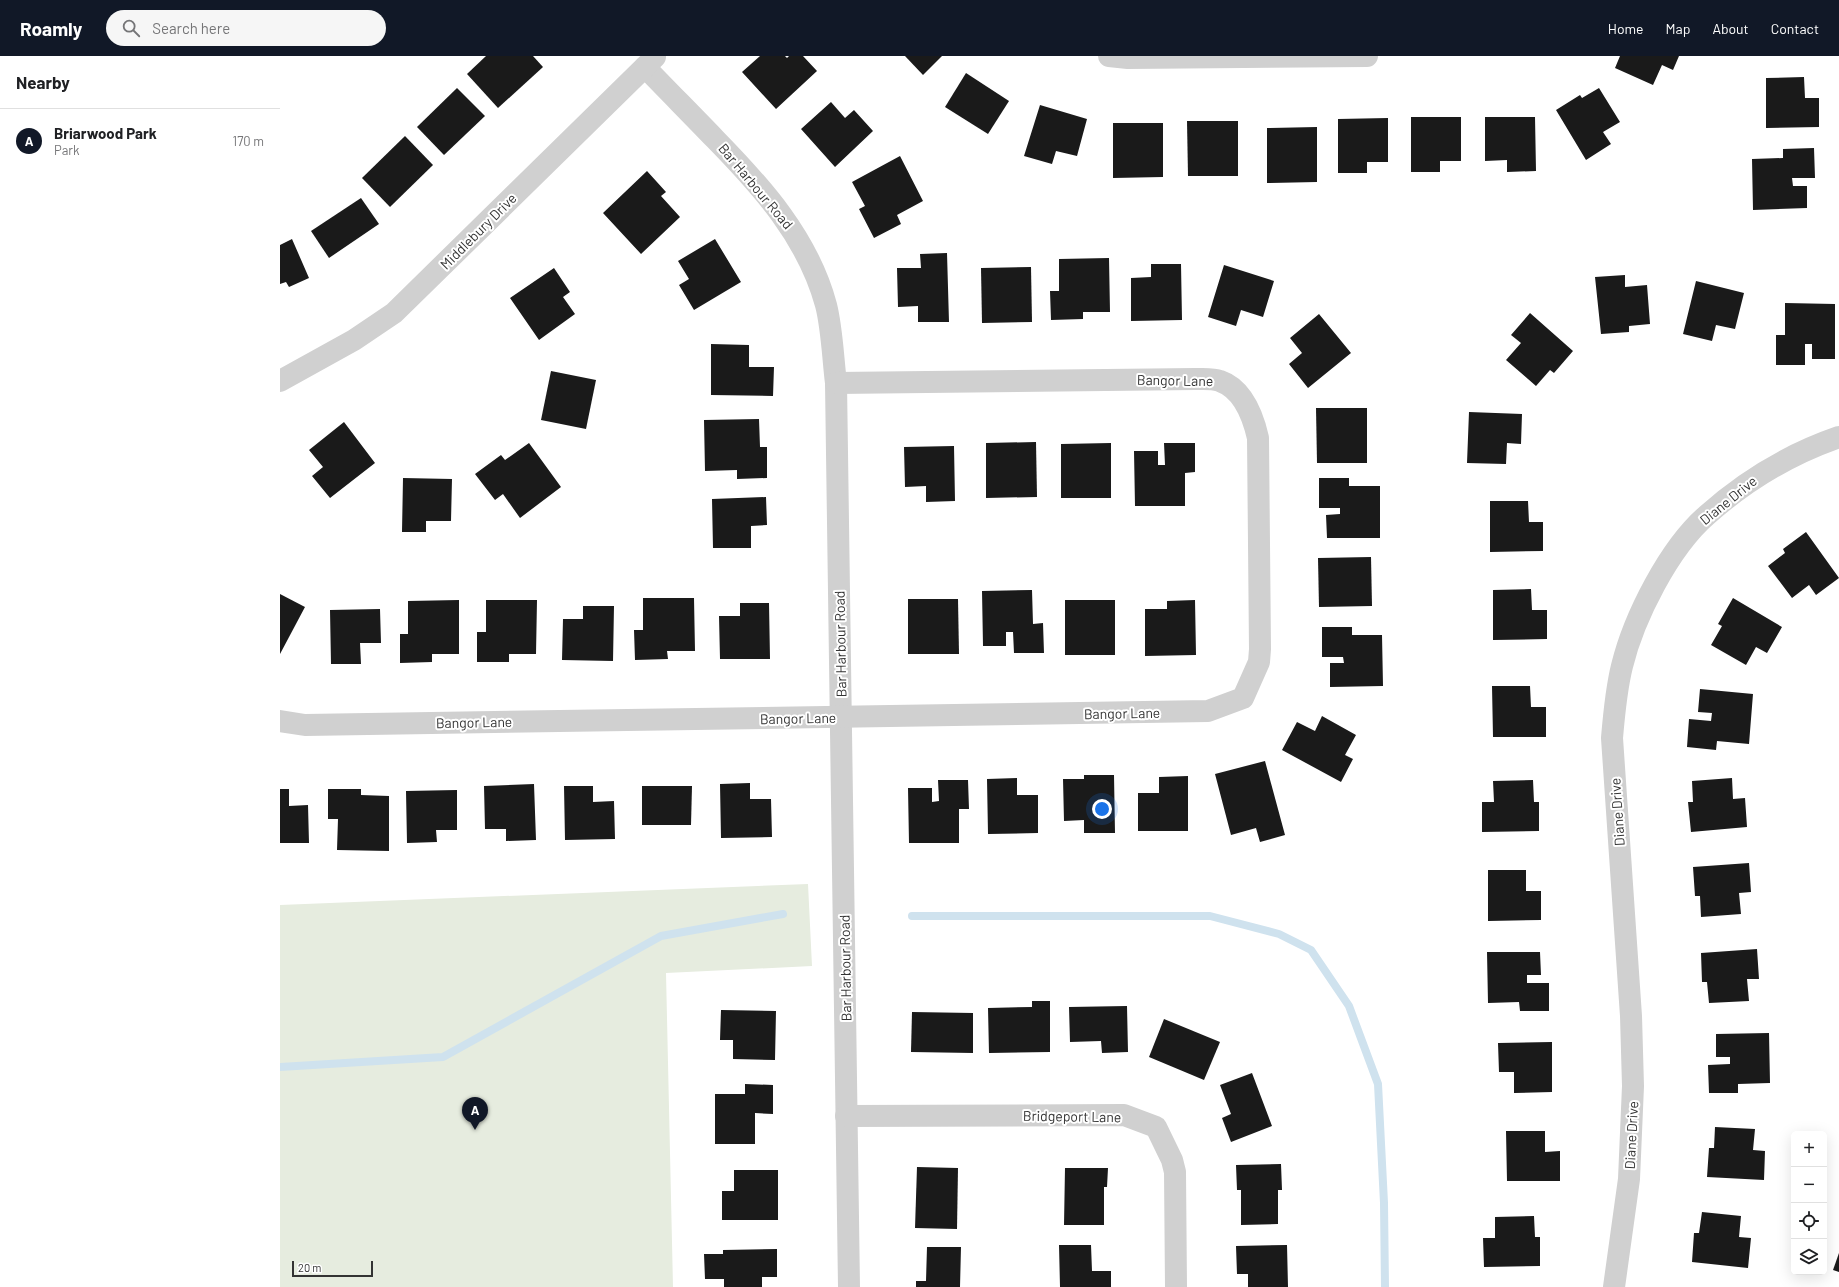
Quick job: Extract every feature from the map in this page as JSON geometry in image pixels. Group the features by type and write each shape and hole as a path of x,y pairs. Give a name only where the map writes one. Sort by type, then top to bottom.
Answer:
{"street":[{"path":"1109,56 1128,58 1367,56"},
{"name":"Middlebury Drive","path":"280,381 354,340 394,313 651,61"},
{"name":"Bar Harbour Road","path":"651,61 780,211 794,231 808,256 827,306 836,383 849,1287"},
{"name":"Bangor Lane","path":"280,721 305,725 1208,711 1243,698 1259,662 1260,649 1258,438 1251,415 1238,392 1219,381 1194,379 836,383"},
{"name":"Diane Drive","path":"1614,1287 1629,1179 1633,1086 1631,1016 1612,738 1616,694 1622,666 1644,606 1665,567 1686,538 1706,515 1752,480 1772,467 1813,446 1839,438"},
{"name":"Bridgeport Lane","path":"846,1116 1124,1115 1156,1127 1172,1160 1175,1172 1176,1287"}],"shaded area":[{"path":"808,884 812,966 666,973 673,1287 280,1287 280,905"}],"building":[{"path":"486,56 533,56 543,67 498,108 467,74"},
{"path":"760,56 785,56 787,58 789,56 803,56 817,71 776,109 742,72"},
{"path":"905,56 942,56 923,75"},
{"path":"1620,56 1679,56 1673,70 1662,65 1653,85 1615,68"},
{"path":"966,73 1009,101 988,134 945,107"},
{"path":"1804,77 1805,98 1819,98 1819,127 1766,128 1766,78"},
{"path":"457,88 485,116 444,155 417,127"},
{"path":"1599,88 1620,122 1603,132 1611,144 1586,160 1556,110 1580,95 1582,98"},
{"path":"831,102 845,118 854,110 873,131 835,167 801,129"},
{"path":"1040,105 1087,119 1077,156 1056,151 1052,164 1024,156"},
{"path":"1411,117 1461,117 1461,161 1440,161 1440,172 1411,172"},
{"path":"1485,117 1535,117 1536,171 1507,172 1507,160 1485,161"},
{"path":"1388,118 1388,162 1367,162 1367,173 1338,173 1338,119"},
{"path":"1187,121 1238,121 1238,176 1188,176"},
{"path":"1113,123 1163,123 1163,177 1113,178"},
{"path":"1317,127 1317,182 1267,183 1267,128"},
{"path":"405,136 433,165 390,207 362,178"},
{"path":"1814,148 1815,178 1792,178 1793,186 1807,186 1807,208 1753,210 1752,159 1783,158 1783,149"},
{"path":"900,156 923,201 897,215 901,224 874,238 859,209 865,206 852,182"},
{"path":"647,171 666,192 661,196 680,217 641,254 603,213"},
{"path":"361,198 379,224 329,258 311,231"},
{"path":"292,239 309,278 289,287 286,282 280,284 280,245"},
{"path":"715,239 741,282 694,310 679,285 689,279 678,261"},
{"path":"947,253 949,322 918,322 918,306 898,307 897,268 921,268 920,254"},
{"path":"1109,258 1110,312 1083,312 1083,319 1051,320 1050,291 1059,291 1059,259"},
{"path":"1151,264 1181,264 1182,320 1131,321 1131,278 1151,277"},
{"path":"1224,265 1274,281 1263,317 1241,310 1236,326 1208,317"},
{"path":"1031,267 1032,322 982,323 981,268"},
{"path":"554,268 570,292 563,297 575,314 539,340 510,298"},
{"path":"1625,275 1625,287 1647,285 1650,324 1629,326 1629,332 1601,334 1595,277"},
{"path":"1696,281 1744,293 1735,329 1716,325 1712,341 1683,334"},
{"path":"1785,303 1835,304 1835,359 1812,359 1812,344 1805,344 1805,365 1776,365 1776,335 1785,335"},
{"path":"1530,313 1573,351 1554,373 1550,370 1536,386 1506,360 1521,343 1511,335"},
{"path":"1319,314 1351,353 1308,388 1289,364 1302,353 1290,338"},
{"path":"711,344 749,345 749,367 774,367 773,396 711,395"},
{"path":"551,371 596,380 586,429 541,420"},
{"path":"1316,408 1367,408 1367,463 1317,463"},
{"path":"1469,412 1522,414 1521,444 1507,443 1506,464 1467,463"},
{"path":"759,419 760,447 767,447 767,478 737,479 737,470 705,471 704,420"},
{"path":"344,422 375,463 330,498 312,476 323,467 309,450"},
{"path":"1036,442 1037,497 986,498 986,443"},
{"path":"529,443 561,487 520,518 503,494 495,500 475,474 501,455 505,460"},
{"path":"1111,443 1111,498 1061,498 1061,444"},
{"path":"1164,443 1195,443 1195,472 1185,473 1185,506 1135,506 1134,451 1158,451 1158,465 1165,465"},
{"path":"954,446 955,501 926,502 926,486 905,487 904,447"},
{"path":"403,478 452,479 451,521 426,521 426,532 402,532"},
{"path":"1319,478 1349,478 1349,486 1380,486 1380,538 1327,538 1326,515 1340,514 1340,508 1319,508"},
{"path":"766,497 767,525 751,526 751,548 713,548 712,499"},
{"path":"1490,501 1528,501 1529,522 1543,522 1543,551 1490,552"},
{"path":"1806,532 1839,578 1816,595 1809,585 1792,598 1768,566 1785,553 1783,549"},
{"path":"1371,557 1372,606 1319,607 1318,558"},
{"path":"1531,589 1532,610 1547,610 1547,639 1493,640 1493,590"},
{"path":"1032,590 1033,624 1043,623 1044,653 1014,653 1013,632 1006,632 1006,646 983,646 982,591"},
{"path":"280,594 305,607 280,654"},
{"path":"643,598 694,598 695,651 667,651 668,659 635,660 634,630 643,630"},
{"path":"1733,598 1782,627 1767,653 1756,647 1746,665 1711,645 1722,626 1718,624"},
{"path":"908,599 958,599 959,654 908,654"},
{"path":"459,600 459,654 432,654 432,662 400,663 400,634 408,634 408,601"},
{"path":"486,600 537,600 536,654 509,654 509,662 477,662 477,632 486,632"},
{"path":"1065,600 1115,600 1115,655 1065,655"},
{"path":"1195,600 1196,655 1145,656 1145,609 1167,609 1167,601"},
{"path":"740,603 769,603 770,659 720,659 719,616 740,616"},
{"path":"583,606 614,606 613,661 562,660 563,619 583,619"},
{"path":"380,609 381,643 360,643 361,664 331,664 330,610"},
{"path":"1322,627 1352,627 1352,635 1382,635 1383,686 1330,687 1330,663 1344,663 1343,657 1322,657"},
{"path":"1492,686 1530,686 1531,707 1546,707 1546,737 1493,737"},
{"path":"1700,689 1753,694 1749,744 1717,741 1716,750 1687,747 1689,719 1711,721 1712,713 1698,712"},
{"path":"1322,716 1356,735 1345,755 1353,759 1341,782 1282,750 1297,722 1315,731"},
{"path":"1265,761 1285,835 1260,842 1256,828 1231,835 1215,774"},
{"path":"1084,775 1114,775 1115,833 1084,833 1084,820 1064,821 1063,779 1084,779"},
{"path":"1188,776 1188,831 1138,831 1138,793 1159,793 1159,777"},
{"path":"1017,778 1017,795 1038,795 1038,833 988,834 987,779"},
{"path":"1732,778 1733,799 1745,798 1747,827 1691,832 1688,802 1693,802 1692,781"},
{"path":"938,780 968,780 969,809 959,809 959,843 909,843 908,788 932,788 932,802 939,801"},
{"path":"1533,780 1534,802 1539,802 1539,831 1482,832 1482,802 1494,802 1493,781"},
{"path":"750,783 750,799 771,799 772,837 721,838 720,784"},
{"path":"534,784 536,840 506,841 506,829 485,829 484,786"},
{"path":"564,786 593,786 593,802 614,801 615,839 565,840"},
{"path":"642,786 692,786 691,825 642,825"},
{"path":"280,789 289,789 289,806 308,805 309,843 280,843"},
{"path":"328,789 361,789 361,795 389,796 389,851 337,850 338,819 328,819"},
{"path":"457,790 457,830 436,830 437,842 407,843 406,791"},
{"path":"1749,863 1751,892 1739,893 1741,914 1701,917 1700,896 1695,896 1693,867"},
{"path":"1488,870 1526,870 1526,891 1541,891 1541,920 1488,921"},
{"path":"1757,949 1759,979 1747,979 1749,1001 1709,1003 1707,982 1702,982 1701,953"},
{"path":"1487,952 1540,952 1541,975 1527,975 1527,983 1549,983 1549,1011 1520,1011 1519,1002 1488,1003"},
{"path":"1032,1001 1050,1001 1050,1052 989,1053 988,1008 1032,1007"},
{"path":"1127,1006 1128,1052 1102,1053 1101,1041 1070,1042 1069,1007"},
{"path":"721,1010 776,1011 775,1060 733,1059 733,1040 720,1040"},
{"path":"912,1012 973,1013 973,1053 911,1052"},
{"path":"1164,1019 1220,1042 1204,1080 1149,1057"},
{"path":"1769,1033 1770,1083 1738,1084 1738,1093 1709,1093 1708,1065 1730,1064 1730,1057 1716,1057 1716,1034"},
{"path":"1552,1042 1552,1092 1514,1093 1514,1072 1499,1072 1498,1043"},
{"path":"1252,1073 1272,1126 1231,1142 1222,1118 1231,1114 1220,1085"},
{"path":"745,1084 773,1085 773,1114 755,1113 755,1144 715,1144 715,1094 745,1094"},
{"path":"1715,1127 1755,1129 1753,1150 1765,1151 1764,1180 1707,1177 1709,1148 1714,1148"},
{"path":"1506,1131 1545,1131 1545,1152 1560,1151 1560,1181 1507,1181"},
{"path":"1281,1164 1282,1190 1278,1190 1278,1224 1241,1225 1241,1190 1237,1190 1236,1165"},
{"path":"917,1167 958,1168 957,1229 915,1228"},
{"path":"1065,1168 1108,1168 1107,1187 1104,1187 1104,1225 1064,1225"},
{"path":"734,1170 778,1170 778,1220 722,1220 722,1191 734,1191"},
{"path":"1702,1212 1741,1216 1739,1237 1751,1238 1748,1268 1692,1262 1694,1233 1699,1233"},
{"path":"1534,1216 1535,1237 1540,1237 1540,1266 1484,1267 1483,1238 1495,1238 1495,1217"},
{"path":"1059,1245 1091,1245 1092,1271 1111,1271 1111,1287 1060,1287"},
{"path":"1287,1245 1288,1287 1248,1287 1248,1274 1237,1274 1236,1246"},
{"path":"927,1247 961,1247 960,1287 916,1287 916,1281 926,1281"},
{"path":"777,1249 777,1277 762,1277 762,1287 724,1287 724,1279 705,1279 704,1254 723,1254 723,1250"},
{"path":"1839,1253 1839,1272 1833,1270"}],"waterway":[{"path":"280,1067 443,1057 661,936 783,914"},
{"path":"912,916 1210,916 1279,934 1311,950 1349,1006 1378,1084 1384,1203 1385,1287"}],"place":[{"name":"Briarwood Park","path":"475,1130"}]}
